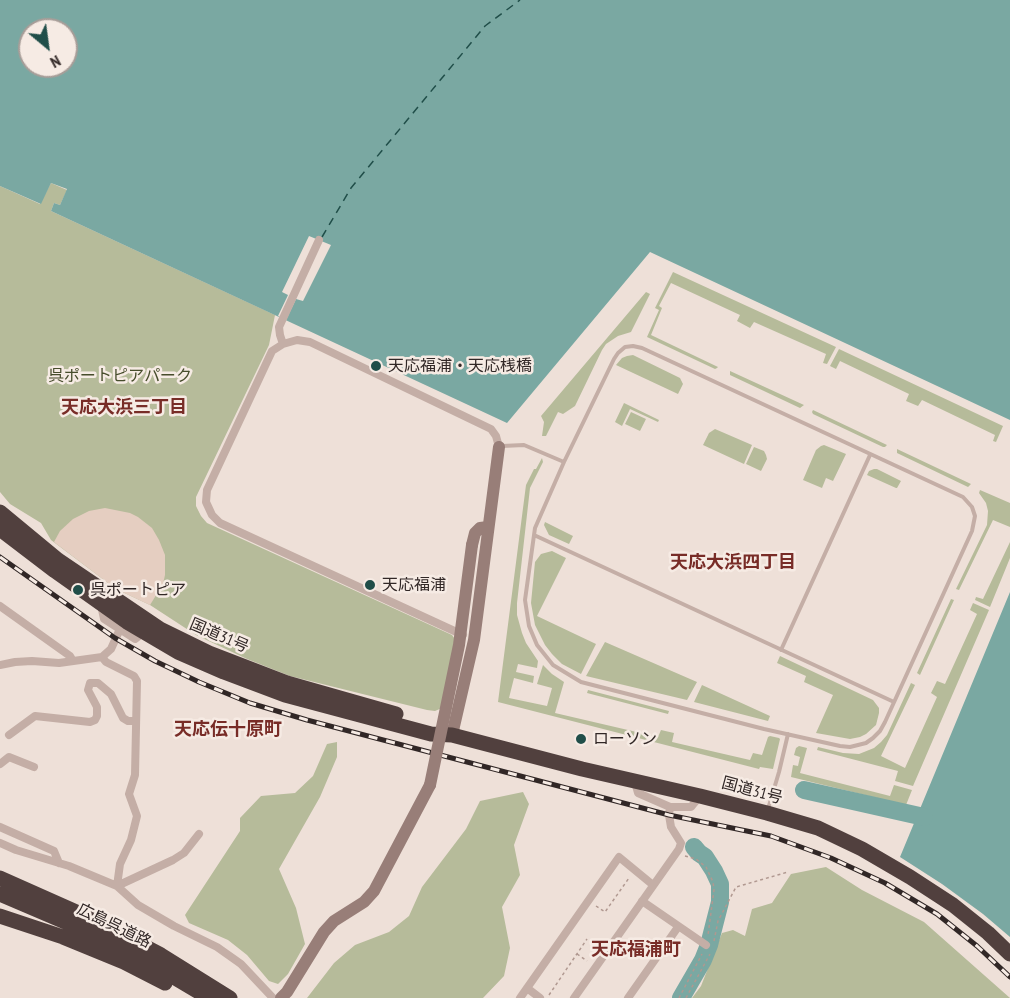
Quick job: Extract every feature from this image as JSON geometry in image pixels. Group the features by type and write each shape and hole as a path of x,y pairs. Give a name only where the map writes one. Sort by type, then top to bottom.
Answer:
{"highway":[{"name":"国道31号","path":"0,512 58,560 160,629 209,653 287,683 433,725 452,735"},
{"name":"国道31号","path":"0,530 100,604 144,632 177,652 224,672 285,695 431,734 452,735 767,813 818,828 862,849 910,877 952,905 988,933 1010,954"},
{"path":"0,878 90,918 151,950 230,998"},
{"name":"広島呉道路","path":"0,894 82,929 145,960 209,998"},
{"path":"0,916 63,937 124,962 194,998"}],"street":[{"path":"283,344 279,327 320,240"},
{"path":"452,735 474,640 499,447 496,436 490,429 310,342 297,340 283,344 272,351 207,490 206,502 212,515 220,523 474,640"},
{"path":"281,998 324,932 334,921 364,902 374,891 430,785 459,645 472,545 475,533 480,528 488,527"},
{"path":"100,604 104,619 135,639 144,632"},
{"path":"0,606 74,661"},
{"path":"0,665 32,661 59,663 102,657 111,649 120,629"},
{"path":"102,657 106,662 134,676 137,681 135,775 129,794 137,816 131,840 120,864 117,886"},
{"path":"9,735 35,716 90,722 95,720 97,707 88,690 90,683 98,683 111,694 123,718 136,721"},
{"path":"0,764 9,758 34,768"},
{"path":"635,782 638,793 670,807 691,807 700,796"},
{"path":"574,998 679,849 681,843 671,827 670,807"},
{"path":"0,827 54,851 59,863"},
{"path":"117,886 173,860 184,853 199,834"},
{"path":"0,843 117,886 138,905 217,947 242,964 273,998"},
{"path":"520,998 619,857 653,885"},
{"path":"642,901 678,927 710,946"},
{"path":"628,998 678,927"},
{"path":"527,988 540,998"}],"lane":[{"path":"633,346 642,348 963,497 972,507 975,516 972,531 880,731 866,743 850,747 840,746 581,682 553,665 537,645 529,627 525,600 535,528 564,462 614,359 625,347 633,346"},
{"path":"499,447 524,445 564,462"},
{"path":"781,650 870,455"},
{"path":"534,535 894,702"},
{"path":"767,813 788,734"}],"path":[{"path":"675,854 696,859 706,867 714,890 710,920 710,946 679,998"},
{"path":"588,901 605,912 635,870"},
{"path":"686,998 698,977 718,921 736,887 788,872"},
{"path":"710,920 718,921"},
{"path":"547,998 587,939"},
{"path":"577,954 596,967"}],"green space":[{"name":"呉ポートピアパーク","path":"51,183 67,190 60,205 54,203 51,211 275,315 269,345 196,497 196,506 207,523 452,635 457,642 442,708 435,711 427,710 290,676 196,635 150,605 116,589 51,540 41,523 10,504 0,492 0,186 40,204"},
{"path":"673,272 836,347 827,364 823,363 826,354 754,322 750,328 737,321 740,315 671,283 659,306 662,308 651,335 718,367 715,369 647,337 659,310 655,308"},
{"path":"646,292 650,294 631,332 618,336 606,344 575,406 563,414 558,412 546,436 542,436 544,422 541,416"},
{"path":"839,349 1003,426 996,442 993,441 995,435 922,400 918,406 906,401 909,394 840,361 836,369 830,366"},
{"path":"633,355 680,378 683,384 678,394 616,365 622,358"},
{"path":"730,371 804,405 800,408 730,375"},
{"path":"624,403 659,420 658,422 630,409 622,426 615,422"},
{"path":"813,410 887,445 883,447 813,414"},
{"path":"631,412 646,419 640,431 625,424"},
{"path":"715,429 752,445 744,464 703,445 709,433"},
{"path":"824,445 846,454 833,481 826,478 822,488 803,480 816,450"},
{"path":"754,447 764,451 766,455 767,459 761,471 746,464"},
{"path":"897,449 971,484 968,487 897,453"},
{"path":"542,458 543,462 530,488 517,603 517,615 522,633 538,661 537,668 518,664 516,672 534,676 533,683 514,678 509,698 547,706 552,688 537,684 543,665 564,682 555,713 658,737 661,730 674,733 672,742 750,760 753,753 762,755 768,737 779,738 773,769 760,767 759,769 498,702 526,485"},
{"path":"874,469 901,481 897,488 867,475"},
{"path":"980,490 1010,503 1010,527 993,520 959,590 956,589 987,525 988,511 979,493"},
{"path":"545,522 573,536 569,544 549,535 544,525"},
{"path":"1010,542 1010,558 990,607 975,600 976,597 983,599"},
{"path":"552,551 566,558 537,616 596,644 581,674 562,664 552,654 535,625 531,603 535,562 541,554"},
{"path":"951,599 954,600 920,675 917,673"},
{"path":"973,603 989,610 913,786 895,781 898,771 817,750 818,747 859,754 874,748 887,735 911,683 915,685 881,756 905,768 937,697 931,693 937,681 945,684 977,614 970,610"},
{"path":"605,642 697,682 687,700 586,676"},
{"path":"780,656 873,700 879,708 876,725 866,734 850,739 816,733 833,695 804,682 806,676 777,663"},
{"path":"702,685 770,716 768,721 694,702"},
{"path":"588,690 669,711 668,714 587,693"},
{"path":"337,742 337,757 320,797 279,869 296,908 305,944 288,974 278,984 269,981 247,955 228,940 189,923 185,915 240,831 240,818 261,796 295,793 313,776 327,744"},
{"path":"799,746 807,748 800,773 890,796 894,785 912,790 906,805 791,777 793,765 798,766 800,757 794,755"},
{"path":"523,792 529,804 514,845 520,875 502,907 510,948 504,976 483,998 307,998 334,963 355,945 389,932 409,916 422,887 466,829 480,801"},
{"path":"826,867 862,890 924,922 1010,998 692,998 701,986 722,933 733,930 745,936 752,909 772,903 791,874"}],"shaded area":[{"path":"105,508 138,517 152,528 159,540 165,555 165,575 163,584 150,605 116,589 54,542 60,531 73,519 89,511"}],"water":[{"path":"0,0 1010,0 1010,420 650,252 507,423 51,211 54,203 60,205 67,189 51,183 41,204 0,186"},
{"path":"1010,592 1010,937 942,884 900,857"}],"pier":[{"path":"309,236 331,245 303,301 296,299 286,320 278,316 288,295 282,292"}],"waterway":[{"path":"804,790 924,817"},
{"path":"681,998 703,960 720,902 720,884 714,871 705,857 694,847"}],"ferry route":[{"path":"322,237 351,188 485,26 520,0"}],"railway":[{"path":"0,557 115,638 155,661 250,703 669,815 771,836 831,858 885,883 937,914 977,946 1010,977"}],"place":[{"name":"天応福浦・天応桟橋","path":"376,366"},
{"name":"天応福浦","path":"370,585"},
{"name":"呉ポートピア","path":"78,590"},
{"name":"ローソン","path":"581,739"}],"district":[{"name":"天応大浜三丁目","path":"124,408"},
{"name":"天応大浜四丁目","path":"733,563"},
{"name":"天応伝十原町","path":"228,730"},
{"name":"天応福浦町","path":"636,950"}]}
